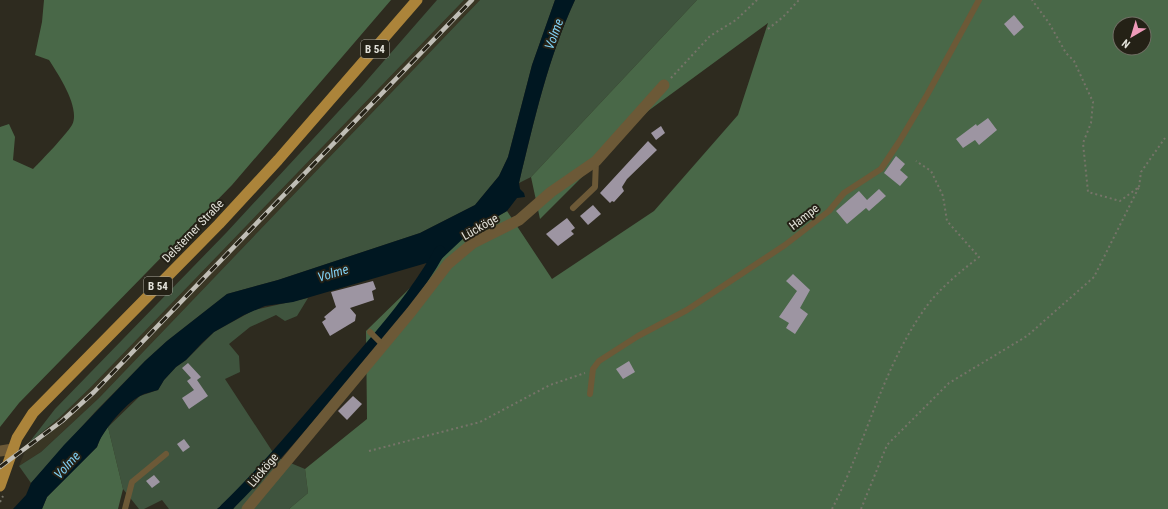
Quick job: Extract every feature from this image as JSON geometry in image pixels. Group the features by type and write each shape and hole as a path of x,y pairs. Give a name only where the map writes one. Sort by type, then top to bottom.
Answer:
{"main road":[{"name":"Delsterner Straße","path":"0,486 13,449 23,427 41,404 219,224 283,155 417,0"}],"street":[{"name":"Lücköge","path":"248,509 448,264 468,248 519,220 551,192 596,161 664,84"},
{"path":"0,451 13,449"}],"lane":[{"name":"Hampe","path":"593,370 599,361 638,336 687,310 785,245 829,212 844,193 881,169 923,101 979,0"},
{"path":"573,208 595,187 596,161"},
{"path":"370,332 383,345"},
{"path":"590,394 593,370"},
{"path":"125,509 132,482 166,454"}],"path":[{"path":"664,84 710,36 736,20 757,0"},
{"path":"768,29 783,17 799,0"},
{"path":"1032,0 1049,23 1066,53 1074,61 1093,102 1091,123 1083,143 1088,192 1120,201 1139,187"},
{"path":"861,509 887,445 949,383 1028,336 1094,277 1139,187 1141,172 1165,138"},
{"path":"832,509 860,445 882,385 903,346 926,307 953,278 979,257 948,221 943,196 931,171 916,161"},
{"path":"369,451 480,422 550,385 593,370"}],"shaded area":[{"path":"464,0 480,0 99,398 41,452 19,466 28,444 59,418 90,388"}],"green space":[{"path":"44,0 391,0 232,185 19,403 0,427 0,127 9,124 15,137 13,160 33,169 64,135 72,125 74,118 71,101 58,74 49,60 35,55 42,22"},
{"path":"437,0 464,0 90,388 59,418 28,444 55,409 226,233 362,86"},
{"path":"480,0 555,0 532,65 508,157 499,176 475,205 420,233 278,280 227,294 167,341 145,361 95,412 31,483 19,466 41,452 99,398"},
{"path":"575,0 697,0 531,177 519,183 549,67 565,22"},
{"path":"697,0 1168,0 1168,509 289,509 308,493 305,469 367,419 366,331 452,247 469,233 507,211 552,279 654,211 738,115 768,23 648,111 540,219 531,177"},
{"path":"308,298 297,316 285,321 276,315 250,327 229,344 239,356 240,372 225,379 276,457 305,469 308,493 289,509 233,509 253,481 217,509 169,509 162,500 144,509 139,509 123,489 108,427 140,396 158,390 164,380 176,367 186,360 214,332 254,310"},
{"path":"108,427 123,489 118,509 42,509 47,497 97,447 101,437"}],"water":[{"name":"Volme","path":"555,0 575,0 565,22 549,67 530,136 519,183 520,189 524,193 525,197 517,198 507,211 469,233 434,266 430,262 293,302 265,306 244,315 214,332 186,360 176,367 164,380 158,390 140,396 121,411 104,433 97,447 47,497 42,509 13,509 26,495 31,483 64,445 145,361 167,341 227,294 278,280 420,233 475,205 499,176 508,157 532,65"},
{"path":"254,480 233,509 217,509"}],"building":[{"path":"1014,15 1024,27 1014,36 1004,24"},
{"path":"988,118 997,130 979,145 975,140 963,148 956,139 976,124 977,126"},
{"path":"661,126 665,133 656,140 651,133"},
{"path":"648,141 657,150 627,179 622,187 624,191 614,202 612,201 610,203 600,193"},
{"path":"896,156 905,164 900,170 908,177 900,186 884,173"},
{"path":"879,189 886,196 869,211 866,208 847,224 836,211 859,191 867,200"},
{"path":"593,205 601,214 588,225 580,216"},
{"path":"567,218 575,228 571,231 574,234 558,246 546,234"},
{"path":"793,274 810,290 800,308 808,314 795,334 786,328 789,323 779,317 797,291 786,281"},
{"path":"373,281 376,289 372,291 374,300 350,308 356,315 355,321 330,336 322,322 326,319 324,317 336,307 331,292"},
{"path":"629,361 635,372 623,379 616,369"},
{"path":"188,363 201,377 197,380 208,396 189,409 182,398 194,390 187,381 191,378 182,368"},
{"path":"353,396 362,404 347,420 338,411"},
{"path":"184,439 190,447 183,452 177,444"},
{"path":"154,475 160,482 152,488 146,481"}],"waterway":[{"path":"225,509 282,448 378,337 418,287 440,251"}],"railway":[{"path":"0,467 62,421 94,392 472,0"}]}
